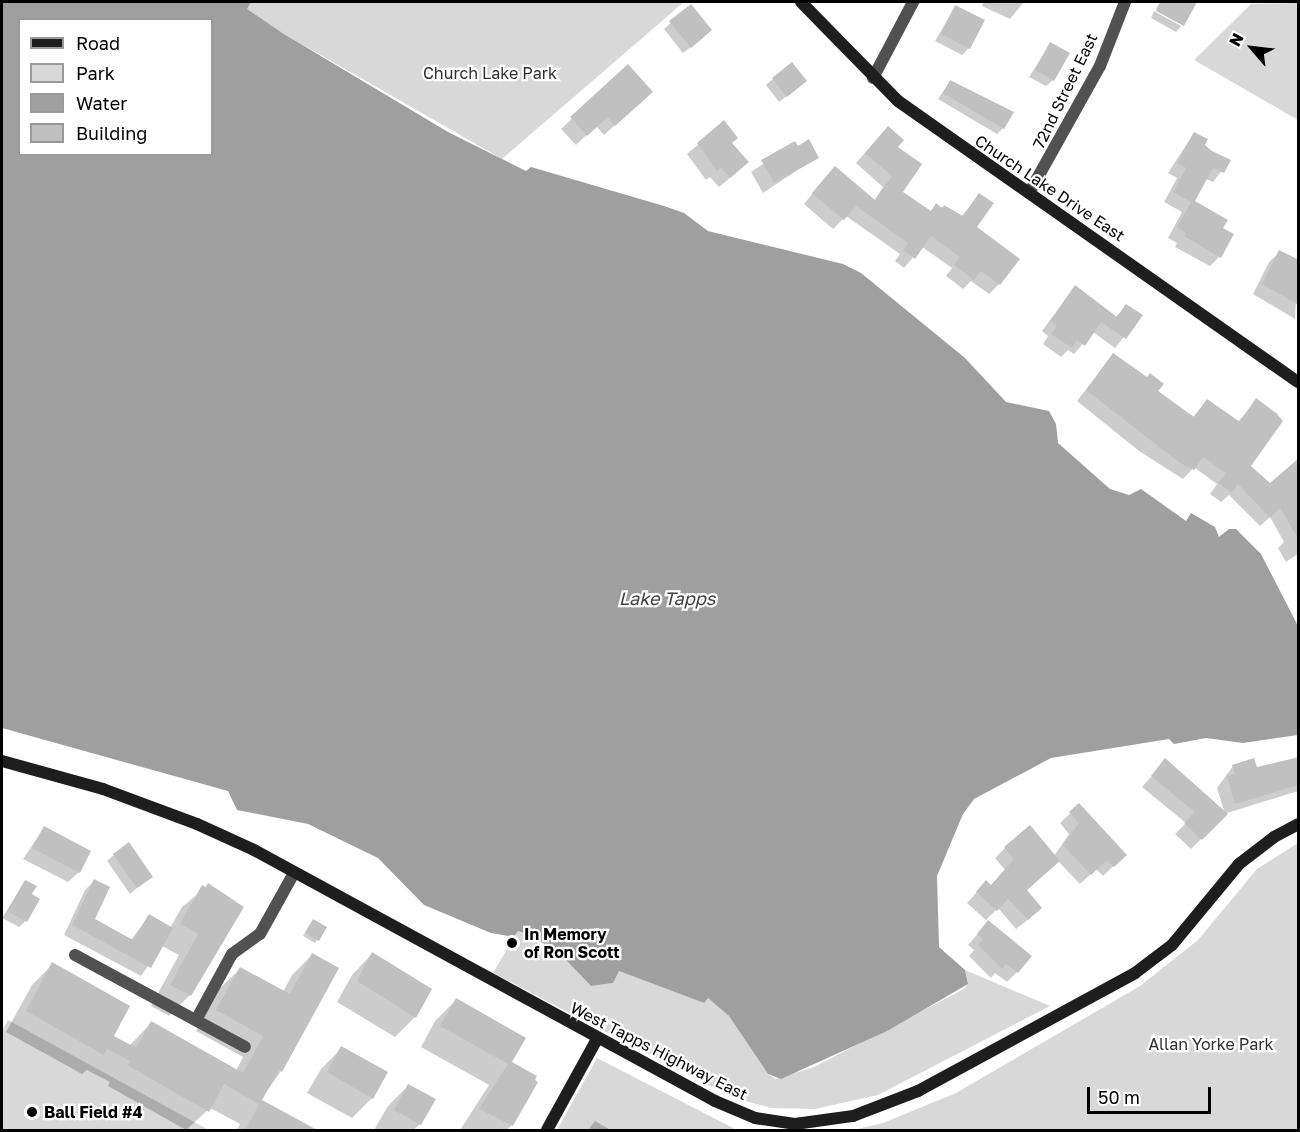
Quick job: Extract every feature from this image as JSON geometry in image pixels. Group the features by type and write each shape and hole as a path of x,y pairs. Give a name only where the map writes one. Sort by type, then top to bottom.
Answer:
{"street":[{"name":"Church Lake Drive East","path":"801,2 873,78 952,141 1299,382"},
{"path":"873,78 913,2"},
{"name":"72nd Street East","path":"1029,193 1100,66 1125,2"},
{"name":"West Tapps Highway East","path":"2,761 154,807 254,850 597,1039 755,1118 795,1124 853,1116 918,1091 1145,967 1186,930 1239,864 1274,837 1299,824"},
{"path":"196,1020 232,954 260,934 294,873"},
{"path":"75,955 245,1047"},
{"path":"548,1131 597,1039"}],"green space":[{"name":"Church Lake Park","path":"251,2 684,2 502,159 284,34 246,9"},
{"path":"1298,3 1298,120 1194,60 1251,4"},
{"name":"Allan Yorke Park","path":"1298,843 1298,1130 853,1130 883,1123 956,1093 1140,986 1198,940 1257,869"},
{"path":"518,931 564,958 591,986 612,983 619,971 704,1003 707,997 729,1016 768,1074 776,1079 814,1067 964,989 968,984 965,970 1050,1006 878,1095 815,1109 771,1108 738,1099 702,1082 493,973"},
{"path":"8,1020 209,1130 2,1130 2,1031"},
{"path":"597,1058 737,1130 557,1130"}],"water":[{"name":"Lake Tapps","path":"2,2 251,2 247,9 284,34 448,132 526,171 531,167 664,206 684,213 708,231 843,264 861,273 965,358 1006,402 1049,411 1056,424 1058,443 1110,489 1129,495 1141,489 1186,521 1191,513 1215,527 1219,537 1229,529 1236,529 1261,554 1298,626 1298,735 1243,743 1206,738 1174,744 1169,739 1051,758 974,799 963,814 937,876 939,947 965,970 968,984 887,1031 781,1079 768,1074 729,1016 708,998 704,1003 619,971 613,983 591,986 564,958 535,938 518,931 514,937 491,933 424,905 378,858 308,824 237,810 228,791 2,728"}],"building":[{"path":"1161,2 1197,2 1184,26 1156,11"},
{"path":"691,4 712,30 691,48 669,21"},
{"path":"955,5 985,20 970,49 941,34"},
{"path":"1050,42 1070,53 1054,81 1035,70"},
{"path":"792,62 807,81 787,97 772,78"},
{"path":"628,64 653,92 615,126 608,117 587,136 570,117"},
{"path":"950,80 1014,112 1004,129 943,93"},
{"path":"724,120 738,138 732,143 749,162 730,178 721,168 717,171 697,143"},
{"path":"888,126 904,140 898,147 922,164 903,192 931,211 936,203 942,208 944,205 963,216 979,193 994,203 977,227 1020,259 1000,285 981,271 974,280 954,265 960,257 931,236 915,259 903,250 908,243 856,206 844,220 812,193 835,166 875,200 892,176 865,153"},
{"path":"1194,132 1208,139 1205,145 1212,151 1231,160 1224,173 1213,168 1195,201 1228,220 1223,228 1234,234 1221,258 1184,236 1186,233 1177,227 1191,202 1173,192 1186,168 1177,163"},
{"path":"809,139 819,158 774,183 761,160 795,141 798,146"},
{"path":"1279,250 1299,260 1299,305 1262,284"},
{"path":"1075,285 1117,317 1126,304 1143,315 1126,339 1101,322 1085,346 1077,340 1072,348 1051,334 1057,326 1050,321"},
{"path":"1113,353 1147,377 1150,373 1164,384 1158,391 1194,417 1207,399 1240,422 1256,398 1276,413 1283,421 1251,466 1270,483 1299,458 1299,540 1280,508 1270,518 1238,484 1232,493 1218,483 1226,473 1203,457 1194,470 1180,463 1086,390"},
{"path":"1299,757 1299,785 1235,804 1227,776 1235,774 1232,765 1254,758 1257,767"},
{"path":"1165,758 1228,814 1202,840 1184,823 1195,812 1151,776"},
{"path":"1079,803 1127,855 1114,867 1107,860 1091,875 1063,845 1079,823 1069,812"},
{"path":"1030,825 1060,861 1027,890 1042,908 1028,920 1008,899 997,911 976,892 986,880 991,885 1014,859 1004,847"},
{"path":"44,826 91,851 80,873 32,848"},
{"path":"129,842 153,877 137,888 113,854"},
{"path":"94,879 110,887 95,919 133,940 149,914 173,928 151,968 72,925"},
{"path":"25,880 37,886 32,894 40,899 27,922 7,911"},
{"path":"208,883 244,907 191,996 170,985 198,934 180,924 202,885 206,887"},
{"path":"313,919 327,927 319,941 305,933"},
{"path":"988,920 1032,956 1018,973 1006,964 1002,969 978,945 983,939 977,934"},
{"path":"372,952 432,989 416,1018 357,981"},
{"path":"312,953 339,968 282,1072 279,1070 262,1100 319,1131 245,1131 259,1104 224,1084 209,1112 127,1065 130,1061 107,1049 104,1055 26,1011 52,962 130,1006 114,1036 136,1048 151,1021 243,1073 263,1036 216,1010 240,967 290,994"},
{"path":"456,998 526,1038 512,1062 537,1076 535,1080 538,1082 513,1126 479,1109 508,1064 440,1026"},
{"path":"341,1046 388,1072 373,1099 327,1072"},
{"path":"408,1084 436,1099 421,1125 394,1110"}],"place":[{"name":"In Memory of Ron Scott","path":"512,943"},
{"name":"Ball Field #4","path":"32,1112"}]}
